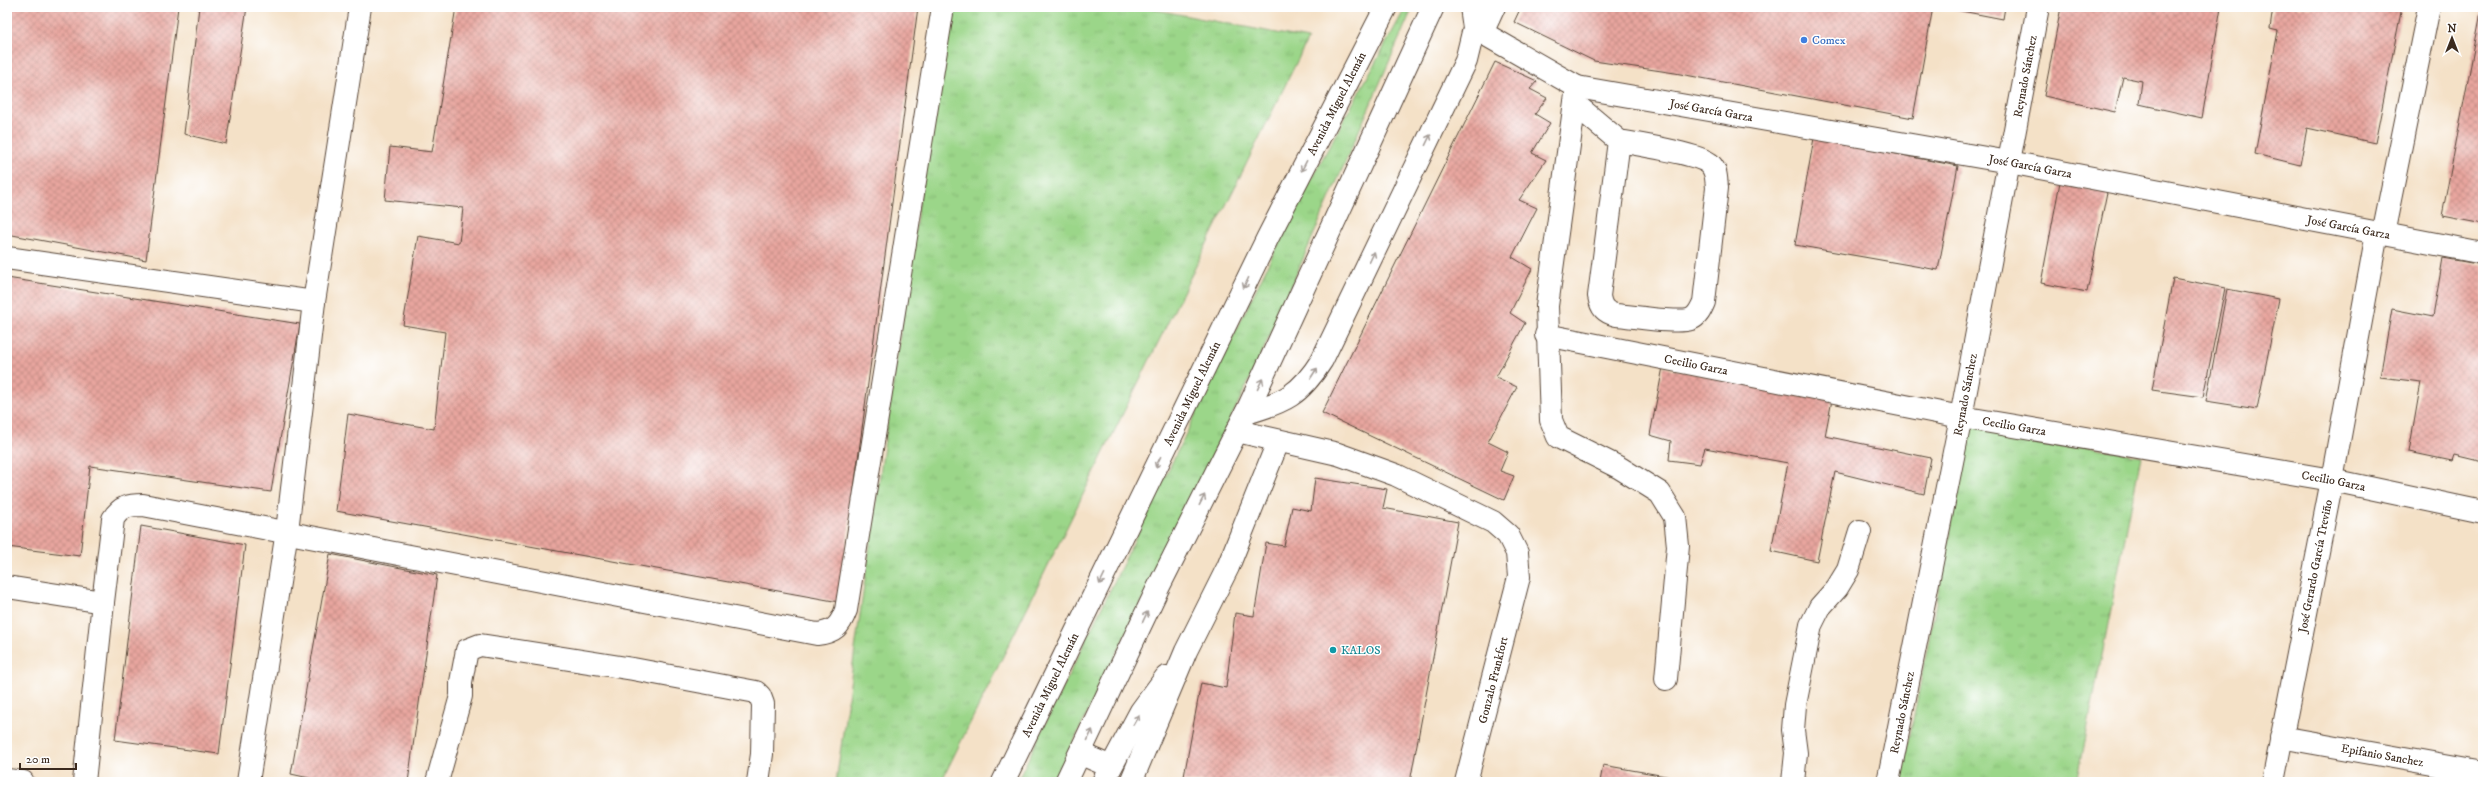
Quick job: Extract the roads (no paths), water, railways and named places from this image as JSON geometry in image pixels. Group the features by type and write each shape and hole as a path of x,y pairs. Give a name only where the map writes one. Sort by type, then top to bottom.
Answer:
{"main road":[{"path":"248,782 287,531 314,302 360,7"},
{"path":"84,782 103,602 114,519 119,509 130,505 143,505 287,531 817,634 830,633 841,625 846,610 943,7"},
{"name":"Avenida Miguel Alemán","path":"1003,782 1267,239 1386,7"},
{"path":"1066,782 1081,754 1158,588 1241,422 1434,7"},
{"path":"1241,422 1290,398 1311,379 1322,360 1466,61 1476,23 1494,7"},
{"name":"Reynado Sánchez","path":"1888,782 1961,417 2038,7"},
{"name":"José Gerardo García Treviño","path":"2273,782 2380,233 2429,7"},
{"path":"1476,23 1576,95 1619,141 1696,157 1710,163 1716,174 1717,188 1704,302 1699,312 1691,319 1680,320 1616,315 1607,312 1600,305 1599,296 1619,141"},
{"path":"1576,95 1547,306 1546,335 1551,420 1558,437 1620,468 1660,493 1675,518 1678,546 1666,680"},
{"name":"José García Garza","path":"1576,95 2009,162 2483,253"},
{"path":"7,258 314,302"},
{"name":"Cecilio Garza","path":"1546,335 1961,417 2332,480 2483,512"},
{"name":"Gonzalo Frankfort","path":"1241,422 1278,442 1338,454 1396,475 1493,522 1508,536 1517,553 1519,577 1466,782"},
{"path":"1130,782 1186,651 1228,567 1278,442"},
{"path":"1793,782 1796,753 1793,730 1795,705 1812,626 1820,607 1837,588 1848,570 1860,531"},
{"path":"7,587 103,602"},
{"path":"437,782 461,696 465,656 467,650 480,645 633,669 756,692 760,696 763,704 762,754 758,782"},
{"path":"1081,754 1106,774 1141,711 1186,651"},
{"name":"Epifanio Sanchez","path":"2281,737 2483,773"},
{"path":"7,780 23,782"}],"railway":[{"path":"1301,7 1318,9"}],"place":[{"name":"Comex","path":"1804,40"},
{"name":"KALOS","path":"1333,650"}]}
